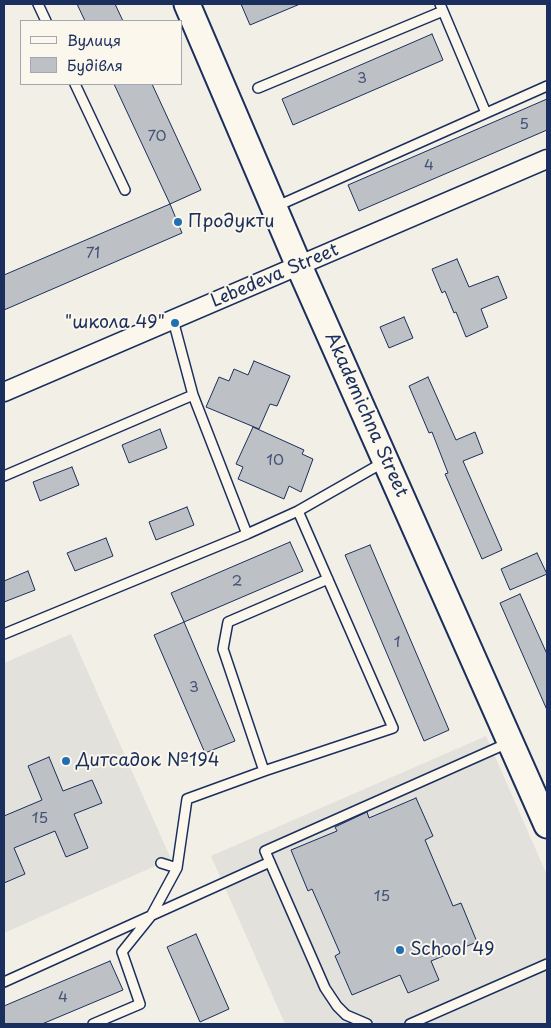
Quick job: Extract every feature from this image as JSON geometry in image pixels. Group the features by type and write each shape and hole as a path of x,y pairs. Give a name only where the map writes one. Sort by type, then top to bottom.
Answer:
{"main road":[{"name":"Akademichna Street","path":"187,4 299,266 547,825"}],"street":[{"name":"Lebedeva Street","path":"4,392 299,266 544,167"}],"lane":[{"path":"38,4 46,20"},
{"path":"258,88 441,7 486,113"},
{"path":"75,85 125,190"},
{"path":"274,207 547,86"},
{"path":"173,320 193,395 247,534"},
{"path":"4,476 193,395"},
{"path":"4,634 247,534 298,511 386,461"},
{"path":"93,1024 140,1004 122,952 151,916 177,868 187,799 393,728 298,511"},
{"path":"264,771 223,650 228,622 328,578"},
{"path":"367,1024 346,1014 336,1006 324,988 265,851 511,742"},
{"path":"4,982 6,983 270,862"},
{"path":"161,863 177,868"},
{"path":"410,1024 547,964"}],"shaded area":[{"name":"Дитсадок №194","path":"71,634 171,859 4,933 4,663"},
{"name":"School 49","path":"486,736 547,875 547,1024 285,1024 211,856"}],"building":[{"path":"77,4 115,4 123,20 85,20"},
{"path":"241,4 300,4 250,25"},
{"path":"432,34 443,60 293,125 282,99"},
{"path":"114,85 152,85 201,190 170,204"},
{"path":"547,99 547,130 359,211 348,185"},
{"path":"170,204 182,233 4,310 4,275"},
{"path":"457,259 469,287 498,276 507,298 481,309 488,327 466,337 456,312 454,313 445,291 442,293 432,269"},
{"path":"404,317 413,338 389,348 380,327"},
{"path":"254,361 290,376 277,406 270,404 259,429 206,407 219,377 229,381 234,369 248,375"},
{"path":"428,377 456,440 475,432 483,453 463,461 502,550 482,559 445,474 448,473 432,432 429,433 409,386"},
{"path":"253,427 304,450 302,454 313,459 301,492 289,486 284,499 238,479 243,467 236,464"},
{"path":"160,429 167,448 129,463 122,445"},
{"path":"72,467 79,485 40,501 33,482"},
{"path":"187,507 194,525 156,540 149,522"},
{"path":"106,538 113,556 75,571 67,553"},
{"path":"290,542 303,571 184,622 171,593"},
{"path":"370,545 449,730 424,741 345,555"},
{"path":"537,553 547,574 510,590 501,569"},
{"path":"28,571 35,590 4,602 4,581"},
{"path":"520,594 547,654 547,710 500,603"},
{"path":"184,622 235,741 205,753 154,635"},
{"path":"49,757 63,791 92,780 102,803 74,814 88,848 66,857 55,831 14,848 25,874 4,883 4,816 42,800 28,766"},
{"path":"416,798 433,836 425,840 453,906 461,903 477,942 431,961 439,980 408,993 400,975 352,995 335,956 340,953 312,889 308,891 291,850 337,831 335,827 367,812 369,818"},
{"path":"196,934 229,1009 200,1022 167,947"},
{"path":"110,961 123,990 42,1024 4,1024 4,1006"}],"place":[{"name":"Продукти","path":"178,222"},
{"name":"\"школа 49\"","path":"175,323"},
{"name":"Дитсадок №194","path":"66,761"},
{"name":"School 49","path":"400,950"}]}
